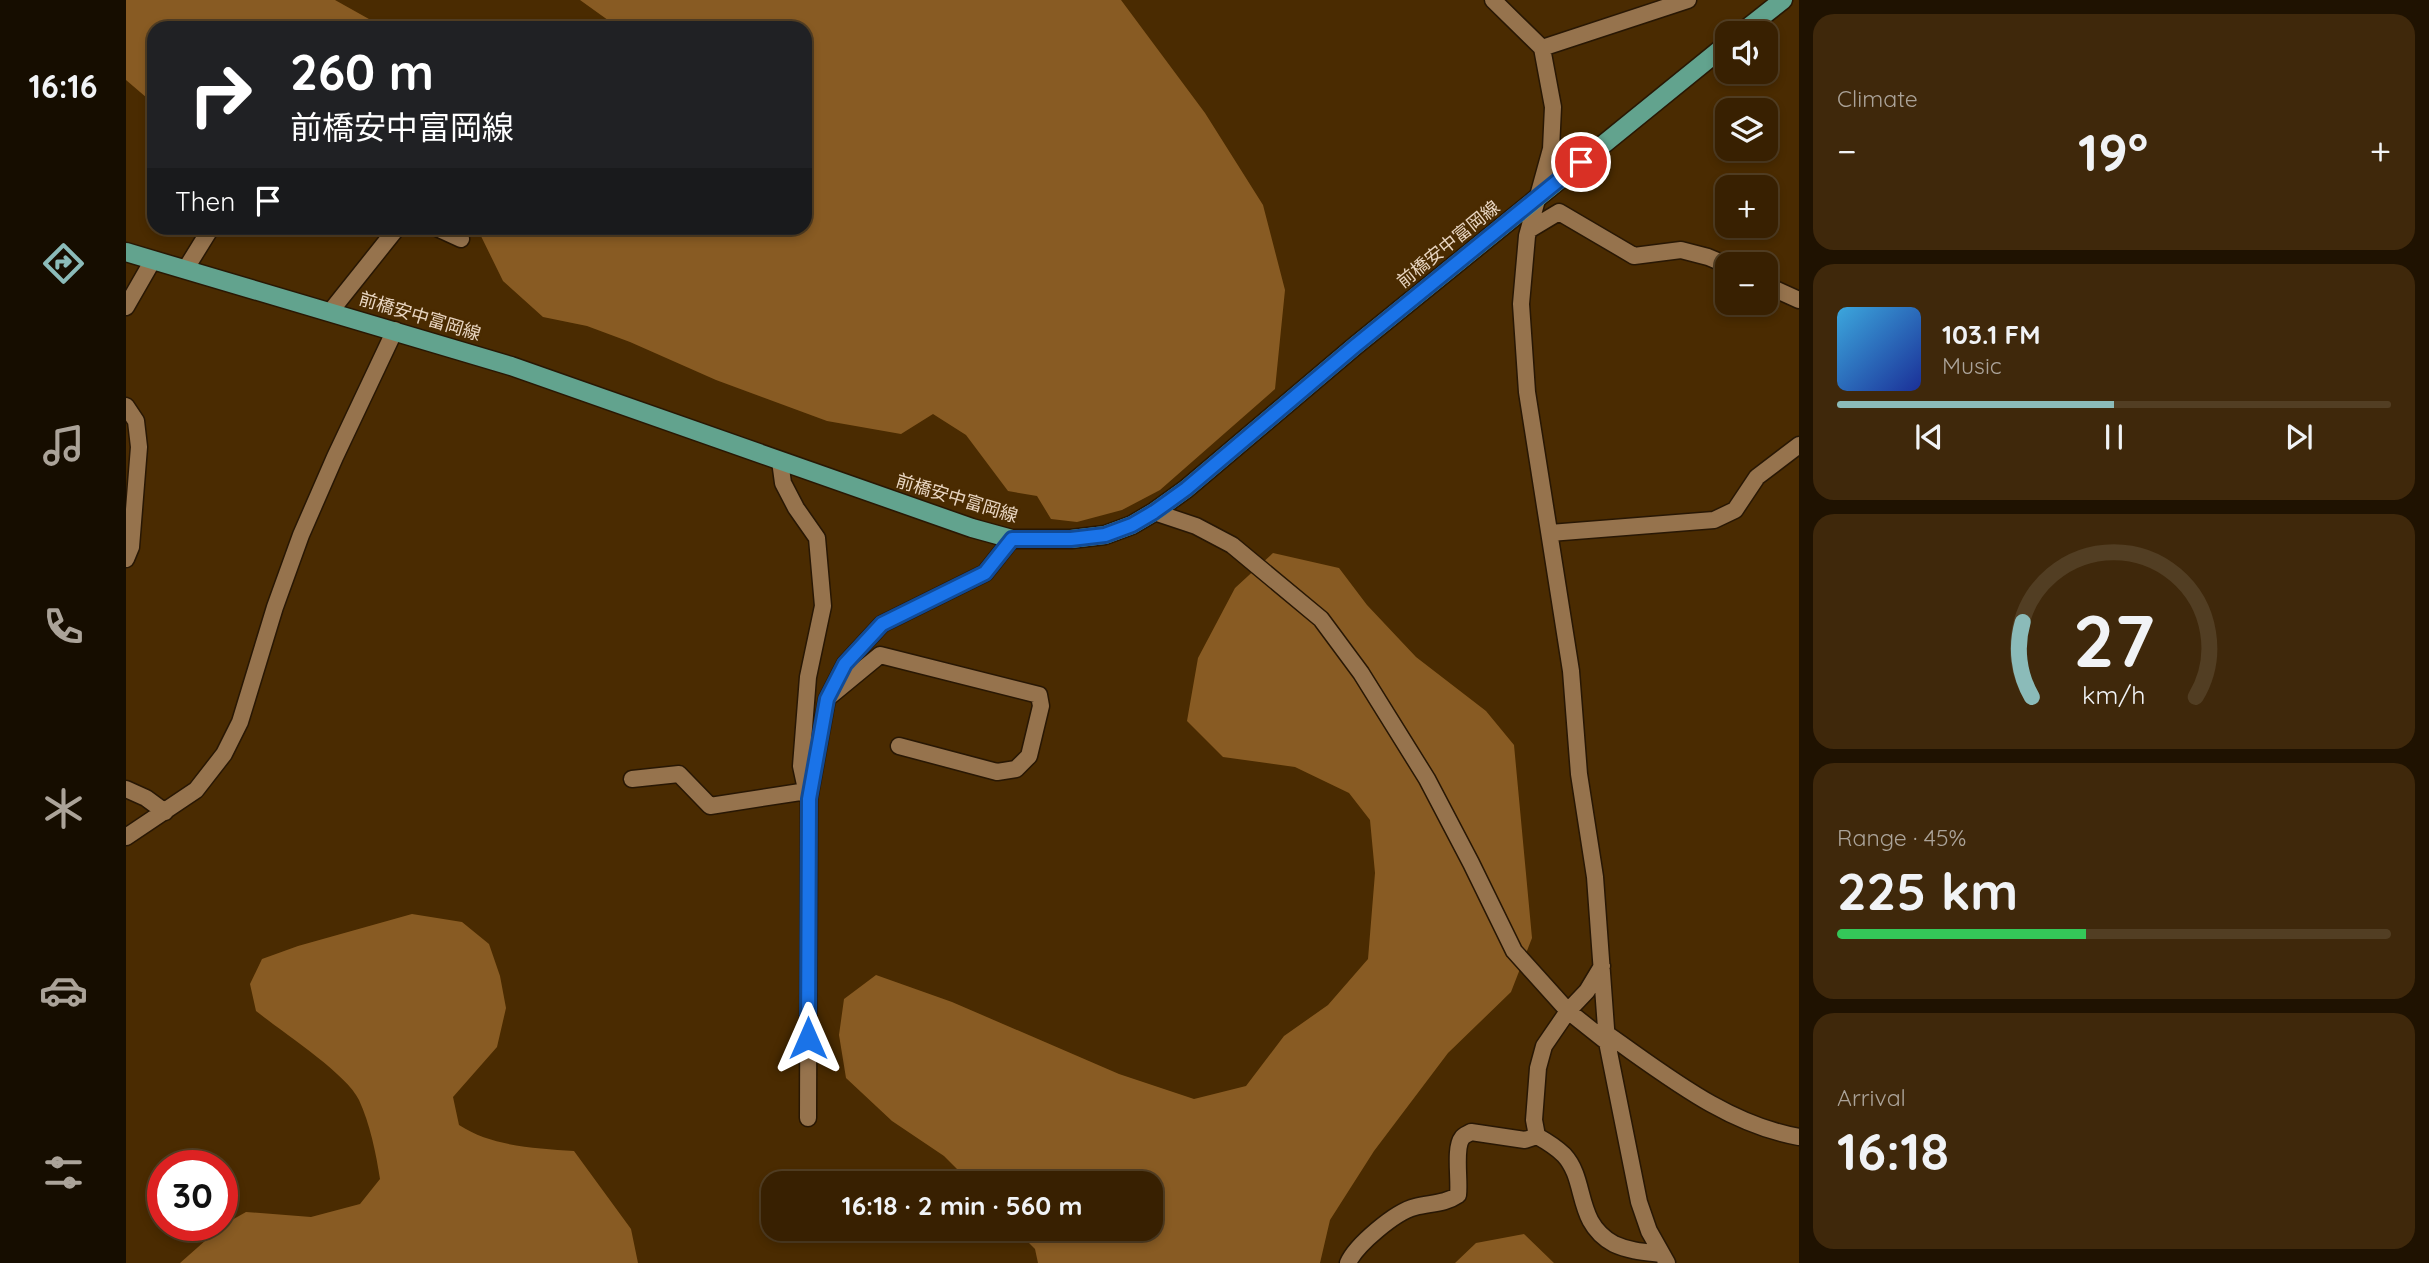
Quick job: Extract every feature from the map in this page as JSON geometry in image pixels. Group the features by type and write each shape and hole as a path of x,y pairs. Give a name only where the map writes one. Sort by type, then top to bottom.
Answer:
{"main road":[{"path":"1756,21 1783,0"},
{"name":"前橋安中富岡線","path":"126,252 511,366 972,528 1012,539 1052,540 1105,535 1132,525 1186,489 1355,346 1715,54"}],"street":[{"path":"1493,0 1542,48 1553,107 1551,149 1529,230 1521,304 1527,392 1572,671 1579,774 1595,877 1607,1038 1639,1202 1649,1231 1664,1259"},
{"path":"1634,0 1638,16"},
{"path":"1542,48 1688,0"},
{"path":"1529,230 1559,212 1634,256 1681,250 1715,260"},
{"path":"185,270 207,235"},
{"path":"330,312 391,235"},
{"path":"452,235 461,239"},
{"path":"126,307 153,260"},
{"path":"1778,290 1799,300"},
{"path":"126,837 196,790 224,754 240,722 275,607 301,535 395,330"},
{"path":"126,406 136,421 139,447 131,547 126,559"},
{"path":"1550,533 1714,520 1735,510 1757,477 1799,445"},
{"path":"780,461 783,483 817,538 822,606 808,677 801,766 808,795"},
{"path":"1154,512 1196,526 1232,545 1321,619 1361,673 1427,779 1514,951 1568,1010 1689,1091 1738,1118 1770,1132 1799,1136"},
{"path":"808,1118 808,795 827,699 845,664 882,624 985,573 1012,539"},
{"path":"827,699 880,655 1039,695 1041,706 1029,757 1016,769 997,772 899,746"},
{"path":"632,779 679,774 710,806 808,795"},
{"path":"126,789 146,798 165,812"},
{"path":"1602,966 1587,991 1568,1010 1544,1046 1538,1068 1534,1120 1537,1136 1565,1156 1572,1168 1591,1224 1600,1233 1613,1243 1664,1259"},
{"path":"1348,1263 1365,1239 1412,1207 1449,1200 1458,1195 1460,1181 1457,1147 1462,1138 1471,1132 1525,1140 1537,1136"}],"shaded area":[{"path":"126,0 335,0 372,21 147,21 147,98 126,80"},
{"path":"580,0 1121,0 1205,113 1263,205 1285,290 1275,389 1160,490 1122,510 1077,522 1051,519 1037,496 1008,491 966,435 933,414 901,434 827,421 716,380 587,326 543,317 503,281 480,235 812,235 812,21 609,21"},
{"path":"1273,553 1339,568 1367,605 1416,657 1486,711 1514,745 1532,938 1511,992 1448,1053 1374,1151 1330,1220 1320,1263 1038,1263 1035,1249 1027,1241 1163,1241 1163,1171 959,1171 944,1156 892,1121 846,1078 839,1035 844,999 876,975 952,1002 1119,1074 1194,1099 1246,1086 1284,1036 1328,1005 1368,959 1375,873 1370,820 1349,793 1295,767 1223,757 1187,721 1198,658 1235,588"},
{"path":"412,914 462,922 489,944 500,976 506,1008 497,1047 453,1097 459,1125 500,1142 574,1151 631,1229 638,1263 180,1263 205,1241 238,1241 238,1217 246,1212 311,1217 360,1204 380,1179 366,1119 352,1089 312,1053 256,1011 250,984 262,959 298,946"},
{"path":"1524,1234 1554,1263 1455,1263 1476,1243"}],"route":[{"path":"808,1038 809,799 827,699 845,664 882,624 985,573 1012,539 1071,539 1105,535 1132,525 1154,512 1186,489 1355,346 1581,162"}]}
